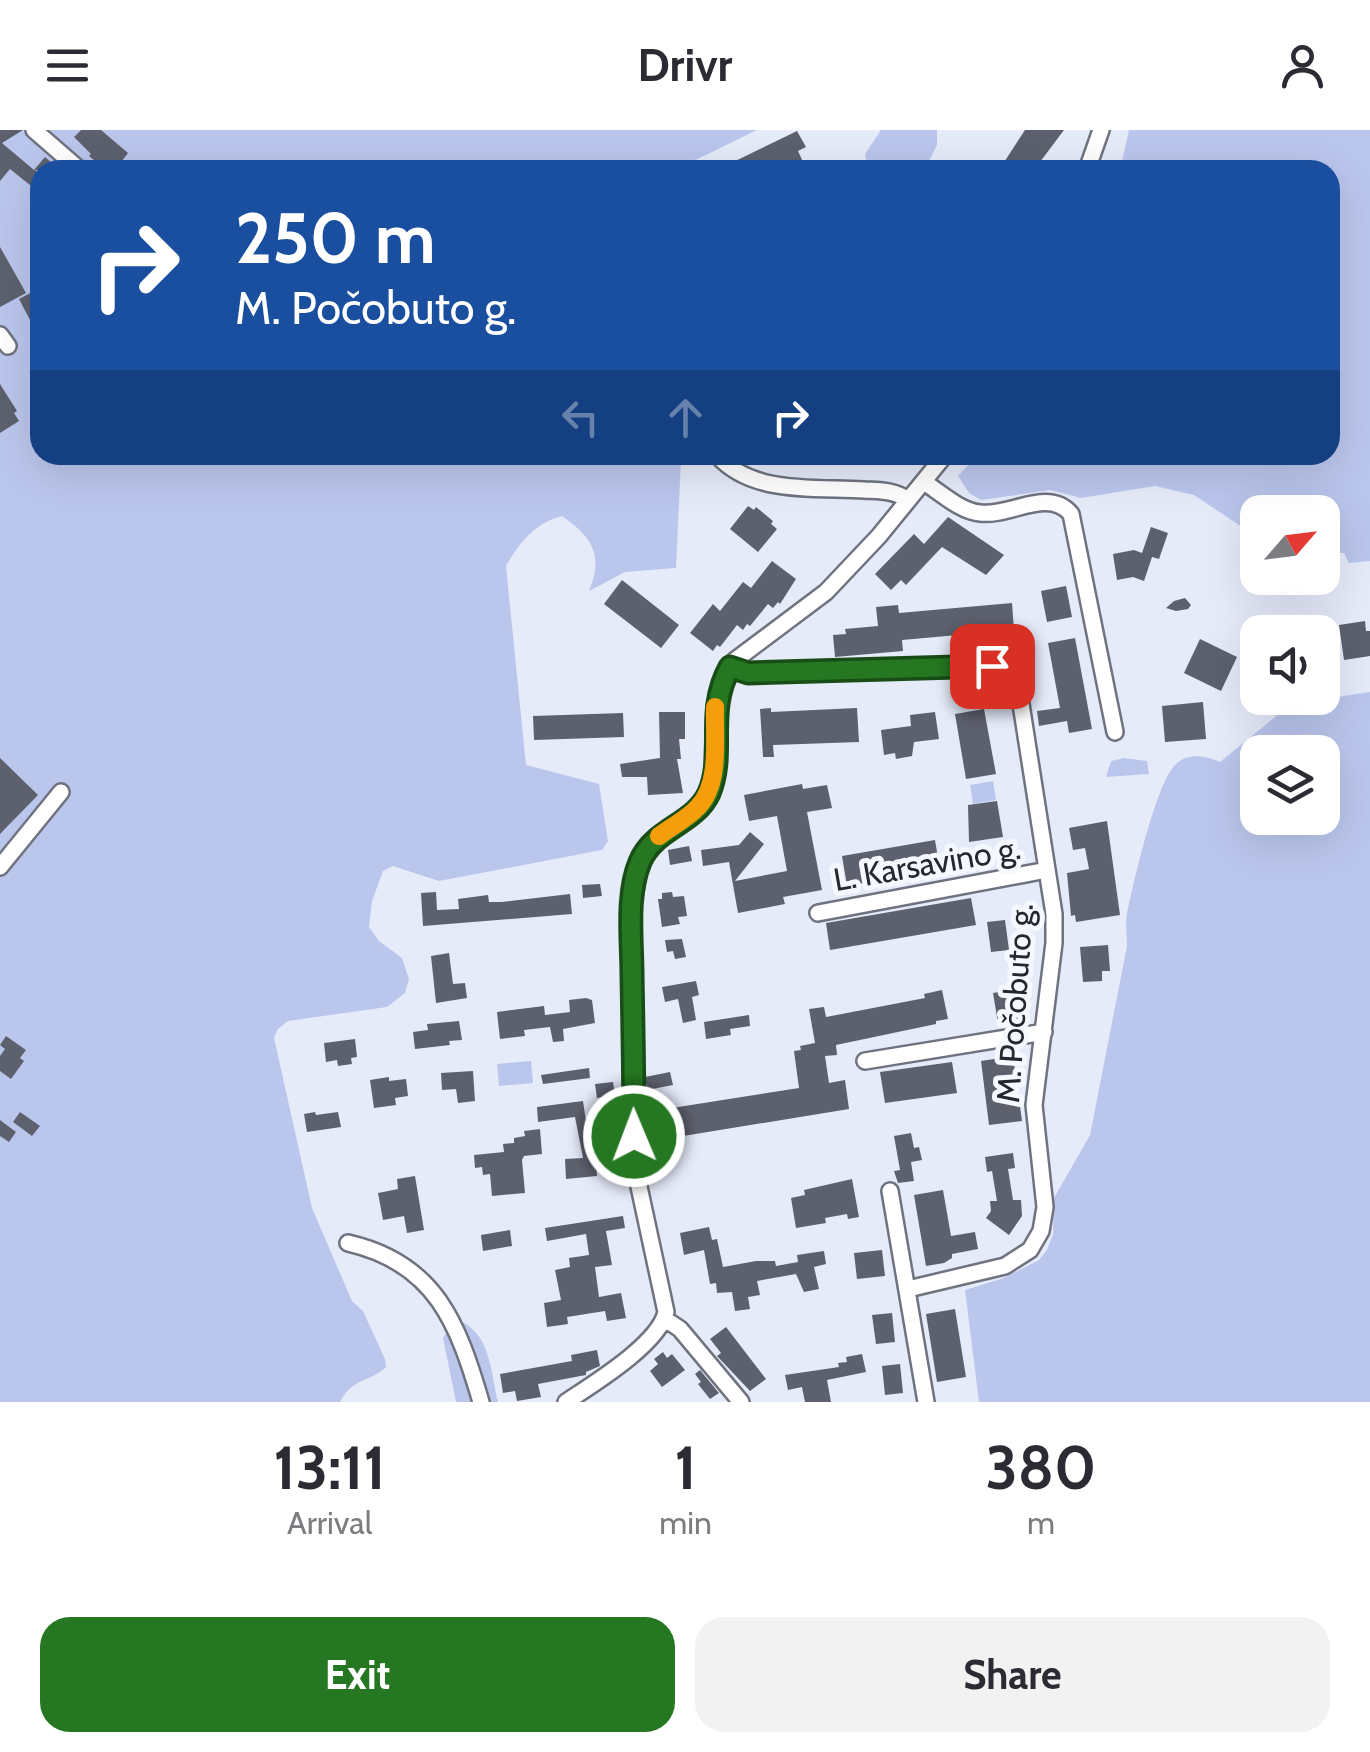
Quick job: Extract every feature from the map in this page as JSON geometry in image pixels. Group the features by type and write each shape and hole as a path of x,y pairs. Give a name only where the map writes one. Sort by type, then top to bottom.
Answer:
{"street":[{"path":"34,130 68,160"},
{"path":"1091,160 1101,130"},
{"path":"726,465 758,483 885,491 908,500"},
{"path":"566,1402 620,1365 665,1319 635,1168 632,914 640,861 660,835 692,813 708,794 715,707 730,667 740,654 826,592 937,465"},
{"path":"924,482 969,511 982,514 1045,502 1057,502 1071,514 1115,732"},
{"name":"M. Počobuto g.","path":"730,667 748,673 992,666 1003,668 1018,685 1047,870 1054,943 1034,1105 1045,1207 1037,1240 1030,1250 1005,1266 908,1290"},
{"path":"0,867 62,792"},
{"name":"L. Karsavino g.","path":"818,912 1047,870"},
{"path":"864,1061 1044,1032"},
{"path":"890,1191 926,1402"},
{"path":"348,1243 374,1249 436,1295 463,1341 481,1402"},
{"path":"665,1319 680,1329 741,1402"}],"shaded area":[{"path":"0,130 757,130 696,160 30,160 30,465 681,465 676,568 625,572 589,591 595,567 592,548 588,539 562,516 529,535 506,566 526,765 599,784 608,841 602,850 439,881 393,866 383,871 372,901 369,927 379,941 402,958 409,979 405,993 387,1007 288,1021 274,1038 312,1208 386,1367 350,1388 340,1402 0,1402"},
{"path":"881,130 937,130 937,145 930,160 866,160 865,154"},
{"path":"1129,130 1370,130 1370,561 1349,563 1340,553 1340,495 1240,495 1240,526 1194,495 1155,486 1081,498 1050,490 981,500 969,493 958,476 968,465 1340,465 1340,160 1122,160"},
{"path":"1370,692 1370,1402 979,1402 965,1290 1004,1278 1039,1260 1047,1250 1053,1234 1054,1198 1090,1135 1127,946 1127,914 1146,835 1168,774 1186,758 1198,756 1220,762 1240,746 1240,835 1340,835 1340,735 1253,735 1278,715 1340,715 1340,697"},
{"path":"1111,761 1147,761 1149,774 1106,777"},
{"path":"993,781 996,800 973,804 970,785"},
{"path":"531,1061 533,1083 499,1086 497,1064"},
{"path":"464,1323 485,1347 498,1402 456,1402 443,1338 451,1326"}],"building":[{"path":"0,130 23,130 2,143 30,167 30,185 10,169 0,181"},
{"path":"81,130 101,130 128,153 123,160 94,160 74,137"},
{"path":"1025,130 1064,130 1042,160 1006,160"},
{"path":"797,131 806,147 798,151 802,160 738,160"},
{"path":"0,247 26,293 0,307"},
{"path":"30,293 30,320 19,299"},
{"path":"0,384 19,421 0,433"},
{"path":"748,506 754,510 756,507 777,529 758,552 730,529"},
{"path":"948,517 1004,555 986,575 942,547 906,585 901,580 891,590 875,574 914,534 924,544"},
{"path":"1151,527 1168,533 1159,559 1152,557 1144,581 1133,577 1117,580 1113,554 1134,550 1142,553"},
{"path":"772,561 796,579 780,604 773,608 768,604 743,630 737,625 713,651 690,633 713,604 720,611 743,582 751,588"},
{"path":"622,580 679,625 661,648 604,604"},
{"path":"1066,586 1072,617 1047,622 1041,591"},
{"path":"1185,598 1191,605 1188,609 1166,608 1174,601"},
{"path":"1012,603 1014,630 902,640 903,651 835,657 833,635 846,634 845,629 878,626 876,607 898,605 899,613"},
{"path":"1365,621 1366,631 1370,631 1370,656 1344,660 1340,625"},
{"path":"1075,638 1092,729 1069,733 1067,721 1039,726 1037,711 1060,708 1048,643"},
{"path":"1200,639 1237,657 1221,691 1184,673"},
{"path":"1203,702 1206,739 1165,742 1162,706"},
{"path":"771,708 771,712 857,708 859,742 773,745 774,757 763,757 760,709"},
{"path":"984,709 996,774 966,779 955,714"},
{"path":"659,712 685,712 685,739 679,739 681,759 677,759 683,793 648,795 647,777 622,777 620,764 660,758"},
{"path":"935,712 939,739 914,742 912,756 896,759 895,753 884,755 881,730 911,726 910,715"},
{"path":"623,713 624,737 534,740 533,716"},
{"path":"0,758 38,795 0,834"},
{"path":"802,784 803,789 827,785 832,808 807,812 822,890 783,897 785,904 738,913 729,862 703,866 701,850 739,845 750,832 764,844 735,881 787,871 777,816 749,821 744,795"},
{"path":"997,801 1003,837 969,842 968,805"},
{"path":"1107,821 1120,915 1076,922 1075,915 1071,916 1067,873 1089,869 1085,848 1073,850 1069,828"},
{"path":"935,840 940,870 847,886 842,856"},
{"path":"689,846 692,861 670,865 668,850"},
{"path":"600,884 602,896 583,898 582,885"},
{"path":"436,892 437,910 459,909 458,899 488,895 489,902 502,902 570,894 572,914 423,926 421,893"},
{"path":"672,892 673,897 684,896 687,916 678,917 680,924 662,927 658,899 662,899 662,893"},
{"path":"971,898 976,925 830,950 826,923"},
{"path":"1005,920 1009,950 991,952 987,922"},
{"path":"682,939 686,957 675,959 673,951 667,952 665,940"},
{"path":"1108,945 1110,971 1102,971 1102,981 1083,982 1080,947"},
{"path":"449,953 453,984 465,983 467,998 436,1003 431,956"},
{"path":"696,981 699,995 692,997 696,1020 683,1023 678,999 665,1002 662,987"},
{"path":"1017,989 1022,1019 998,1023 993,993"},
{"path":"942,990 948,1019 836,1045 837,1055 825,1056 829,1083 845,1080 849,1109 677,1137 672,1108 799,1088 794,1051 815,1043 809,1009 824,1007 826,1017 925,998 924,994"},
{"path":"569,1000 592,1000 595,1023 563,1029 564,1041 553,1042 550,1027 524,1030 525,1036 500,1039 497,1012 544,1006 545,1015 570,1012"},
{"path":"749,1015 750,1026 730,1029 731,1035 706,1039 704,1022"},
{"path":"459,1021 462,1040 415,1049 413,1032 428,1030 427,1024"},
{"path":"6,1036 26,1050 20,1058 24,1061 11,1079 0,1071 0,1056 5,1049 0,1045"},
{"path":"355,1039 357,1057 351,1058 352,1064 338,1066 337,1060 326,1062 324,1043"},
{"path":"1013,1056 1022,1121 989,1125 981,1061"},
{"path":"952,1062 957,1093 885,1103 880,1072"},
{"path":"589,1068 590,1078 543,1084 541,1075"},
{"path":"473,1071 475,1101 458,1103 456,1089 442,1090 441,1073"},
{"path":"670,1072 673,1085 647,1090 645,1077"},
{"path":"389,1077 389,1081 406,1079 408,1096 395,1098 396,1105 374,1108 370,1080"},
{"path":"613,1082 615,1095 597,1098 595,1084"},
{"path":"583,1101 587,1128 601,1126 605,1150 620,1149 622,1161 596,1164 597,1176 566,1179 565,1159 583,1158 575,1117 538,1122 537,1107"},
{"path":"20,1112 40,1126 32,1136 13,1122"},
{"path":"338,1112 341,1127 307,1132 304,1114"},
{"path":"0,1120 16,1132 9,1142 0,1136"},
{"path":"540,1129 542,1154 524,1156 522,1160 525,1193 492,1196 490,1174 483,1175 482,1167 475,1168 474,1155 504,1152 503,1144 514,1143 514,1138 525,1136 524,1131"},
{"path":"911,1133 922,1160 911,1162 914,1181 898,1183 894,1171 900,1170 894,1136"},
{"path":"1013,1153 1015,1168 1008,1169 1013,1200 1021,1200 1022,1216 1009,1235 986,1218 991,1211 990,1201 997,1201 992,1171 987,1172 985,1157"},
{"path":"415,1176 424,1230 407,1233 404,1216 383,1220 378,1193 398,1189 397,1179"},
{"path":"852,1179 859,1217 848,1219 847,1214 825,1218 826,1223 796,1228 791,1198 805,1195 804,1190"},
{"path":"943,1190 951,1236 975,1232 978,1249 952,1254 944,1263 926,1266 914,1195"},
{"path":"623,1216 625,1228 606,1231 612,1265 595,1267 599,1297 621,1293 626,1318 607,1321 605,1311 567,1317 568,1324 547,1327 544,1303 561,1300 555,1270 570,1267 569,1258 589,1255 586,1234 547,1241 545,1228"},
{"path":"709,1227 712,1240 717,1239 723,1267 756,1261 775,1261 776,1266 798,1262 797,1255 824,1251 826,1264 814,1267 819,1289 804,1292 796,1274 757,1281 760,1295 748,1297 750,1309 735,1311 732,1292 717,1293 716,1283 710,1284 704,1250 684,1255 680,1233"},
{"path":"510,1230 512,1246 483,1251 481,1235"},
{"path":"882,1250 885,1276 857,1279 854,1253"},
{"path":"955,1309 966,1377 937,1382 926,1314"},
{"path":"892,1313 895,1342 876,1344 872,1315"},
{"path":"726,1327 766,1379 750,1391 717,1356 721,1353 710,1339"},
{"path":"597,1350 600,1366 586,1375 538,1384 541,1397 517,1401 515,1391 503,1393 500,1374 572,1361 571,1355"},
{"path":"663,1352 667,1358 672,1354 685,1370 662,1387 650,1371 658,1364 654,1359"},
{"path":"862,1354 866,1372 827,1380 831,1402 805,1402 802,1387 788,1390 785,1375 839,1367 838,1363 847,1362 846,1357"},
{"path":"900,1364 903,1393 885,1395 882,1366"},
{"path":"700,1370 719,1393 710,1399 698,1384 701,1382 695,1374"}],"slow traffic":[{"path":"659,836 692,813 708,794 715,707"}],"route":[{"path":"634,1136 634,890 640,861 660,835 692,813 708,794 715,707 730,667 748,673 992,666"}]}
